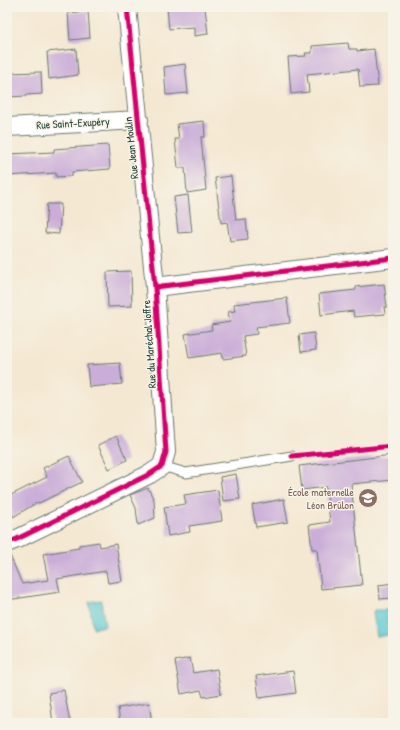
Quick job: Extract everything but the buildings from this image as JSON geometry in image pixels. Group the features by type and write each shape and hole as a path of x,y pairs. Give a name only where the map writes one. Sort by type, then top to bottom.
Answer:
{"street":[{"name":"Rue Jean Moulin","path":"127,7 155,287"},
{"name":"Rue Saint-Exupéry","path":"7,127 139,120"},
{"name":"Rue du Maréchal Joffre","path":"162,466 166,452 155,287 393,258"},
{"path":"7,543 150,474 162,466"}],"lane":[{"path":"162,466 186,473 292,456"}],"water":[{"path":"101,600 105,626 93,628 89,602"},
{"path":"374,610 393,610 393,634 377,637 373,613"}],"cycle path":[{"path":"127,7 155,287"},
{"path":"7,543 150,474 162,466 166,452 155,287 393,258"},
{"path":"292,456 393,446"}],"place":[{"name":"École maternelle Léon Brûlon","path":"368,498"}]}
